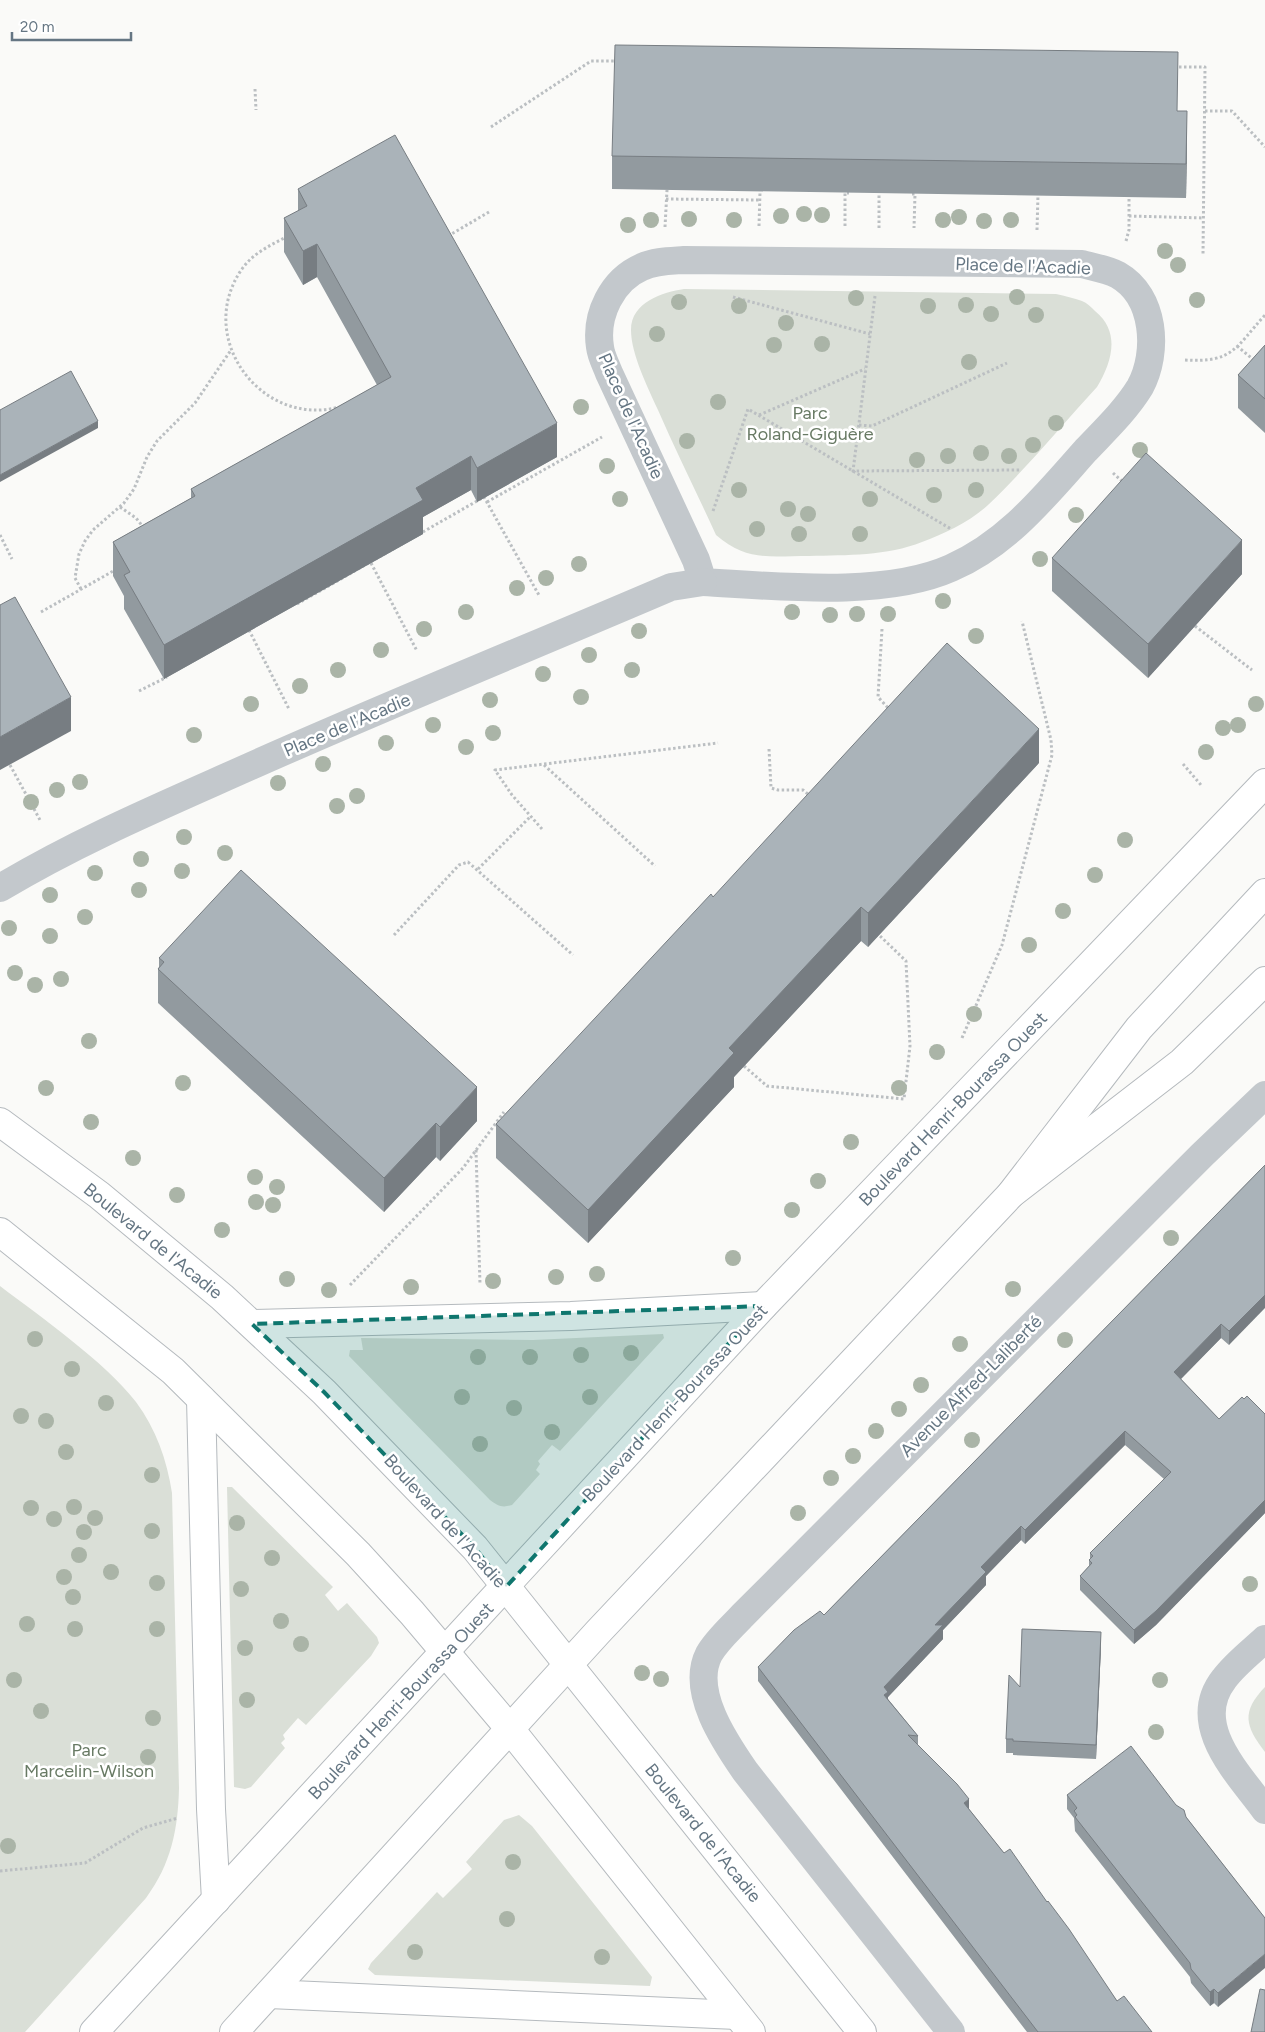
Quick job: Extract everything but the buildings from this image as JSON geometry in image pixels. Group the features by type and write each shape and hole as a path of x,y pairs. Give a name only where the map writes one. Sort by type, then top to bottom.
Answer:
{"main road":[{"name":"Boulevard Henri-Bourassa Ouest","path":"94,2032 763,1306 1265,783"},
{"path":"234,2032 569,1665 1011,1194 1139,1028 1265,893"},
{"path":"1011,1194 1182,1062 1265,982"},
{"name":"Boulevard de l'Acadie","path":"0,1122 98,1195 252,1324 324,1392 475,1548 862,2032"},
{"path":"0,1232 146,1349 201,1398 358,1554 510,1729 744,2024"},
{"path":"252,1324 571,1316 763,1306"},
{"path":"201,1398 211,1809 216,1900"},
{"path":"269,1994 744,2024"}],"street":[{"name":"Place de l'Acadie","path":"0,888 42,862 279,754 671,587 703,582 831,587 886,583 924,578 950,569 988,549 1025,518 1121,412 1140,386 1150,363 1152,344 1150,327 1143,304 1135,289 1118,276 1082,264 684,260 660,261 642,266 628,275 613,289 604,307 600,325 600,348 609,373 696,560 703,582"},
{"name":"Avenue Alfred-Laliberté","path":"951,2032 725,1743 705,1692 704,1677 709,1654 742,1616 1202,1155 1265,1095"},
{"path":"1265,1639 1223,1680 1214,1700 1211,1721 1222,1749 1265,1810"}],"path":[{"path":"491,128 591,61 620,61"},
{"path":"1166,66 1205,67 1203,255"},
{"path":"255,89 256,110"},
{"path":"1205,111 1232,111 1265,147"},
{"path":"665,229 667,190"},
{"path":"759,229 760,192"},
{"path":"845,229 846,193 854,193"},
{"path":"871,193 888,193"},
{"path":"879,193 879,231"},
{"path":"906,194 915,194 914,231"},
{"path":"1037,233 1038,196"},
{"path":"1126,242 1129,197"},
{"path":"666,199 759,200"},
{"path":"444,239 489,212"},
{"path":"1129,216 1204,218"},
{"path":"295,231 255,255 242,270 232,289 227,312 228,338 234,359 261,393 281,404 303,410 323,412 348,404"},
{"path":"853,471 876,286"},
{"path":"727,296 870,334"},
{"path":"1185,360 1206,361 1222,358 1237,346 1265,315"},
{"path":"1237,346 1258,364"},
{"path":"81,589 75,578 79,554 85,541 94,530 120,507 134,489 147,457 157,442 195,403 232,350"},
{"path":"859,425 872,426 1007,362"},
{"path":"758,415 866,369"},
{"path":"713,512 748,409 958,533"},
{"path":"487,502 604,436"},
{"path":"1109,468 1126,485"},
{"path":"853,471 1021,470"},
{"path":"289,608 484,498 540,597"},
{"path":"120,507 136,518 147,534"},
{"path":"0,535 12,559"},
{"path":"371,563 417,651"},
{"path":"41,612 121,566"},
{"path":"962,1038 1002,945 1052,755 1051,740 1022,621"},
{"path":"241,635 257,626"},
{"path":"1195,626 1252,670"},
{"path":"882,629 878,697 890,711"},
{"path":"249,630 289,709"},
{"path":"140,691 171,675"},
{"path":"542,829 530,817 495,770 718,743"},
{"path":"769,749 771,788 778,790 803,790 810,796"},
{"path":"544,764 655,866"},
{"path":"1182,764 1201,785"},
{"path":"10,765 40,820"},
{"path":"478,869 530,817"},
{"path":"394,935 459,865 468,862 573,955"},
{"path":"744,1066 767,1086 904,1099 910,1046 906,961 879,935"},
{"path":"347,1289 463,1168 504,1112"},
{"path":"476,1150 481,1292"},
{"path":"0,1871 85,1863 143,1828 184,1816"}],"highlighted area":[{"path":"763,1306 506,1587 475,1548 324,1392 252,1324"}],"green space":[{"name":"Parc Roland-Giguère","path":"684,289 1056,294 1082,301 1103,319 1111,338 1110,358 1097,387 1002,491 981,511 965,522 922,542 895,550 867,554 760,556 738,550 716,535 650,392 634,350 631,330 632,320 636,312 658,296"},
{"name":"Parc Marcelin-Wilson","path":"0,1286 90,1356 136,1402 160,1445 172,1493 179,1788 177,1818 172,1846 162,1872 146,1898 25,2032 0,2032"},
{"path":"663,1334 664,1338 560,1451 552,1445 538,1461 540,1464 536,1470 540,1474 512,1505 505,1506 498,1505 490,1500 349,1356 350,1350 363,1350 361,1338 533,1340"},
{"path":"227,1487 232,1487 333,1587 325,1595 338,1611 347,1603 377,1637 379,1643 371,1656 306,1725 298,1718 283,1735 285,1739 281,1743 285,1748 251,1787 245,1789 234,1787"},
{"path":"1265,1687 1265,1752 1253,1734 1248,1719 1252,1704"},
{"path":"519,1815 532,1826 652,1977 650,1986 375,1975 368,1969 371,1963 437,1892 443,1898 472,1869 466,1862 504,1820"}]}
